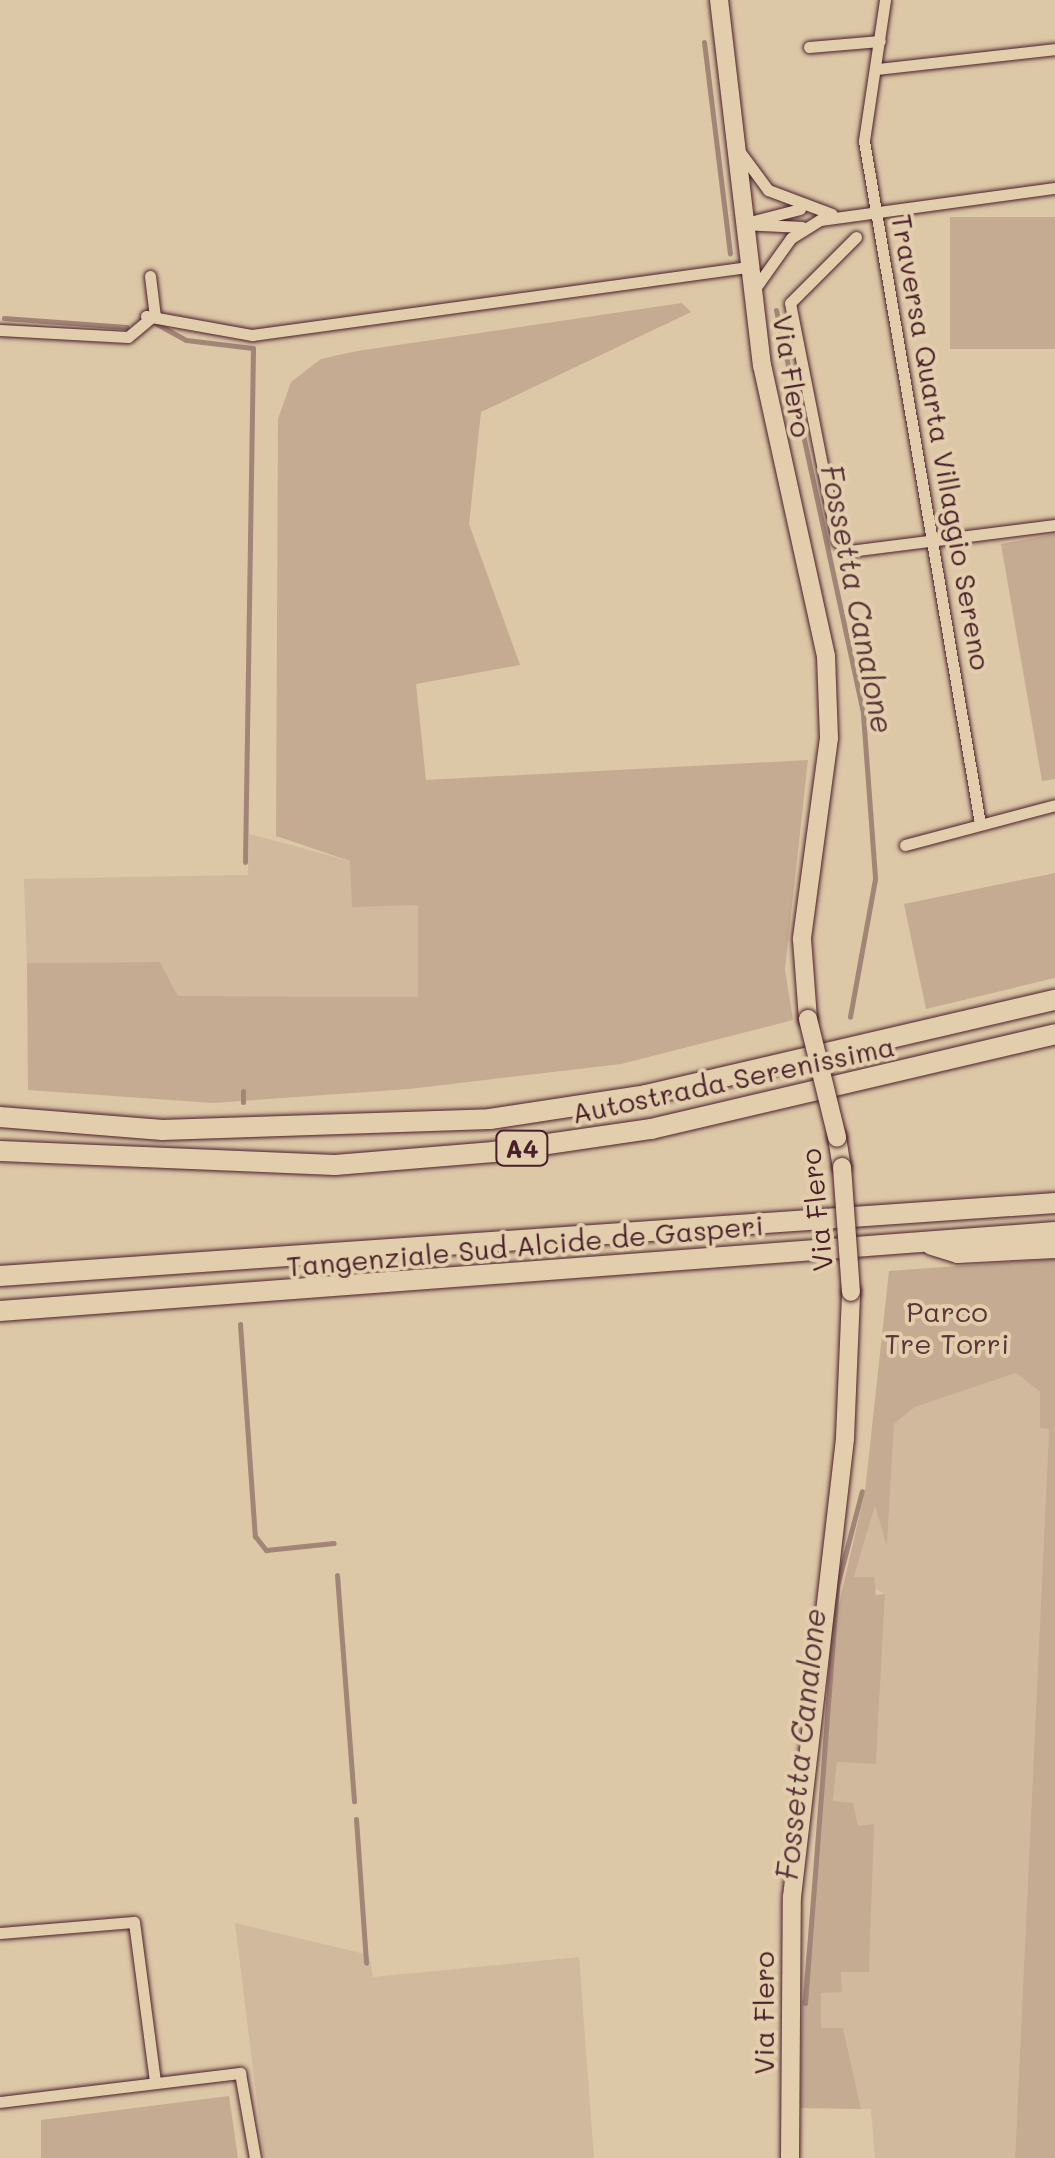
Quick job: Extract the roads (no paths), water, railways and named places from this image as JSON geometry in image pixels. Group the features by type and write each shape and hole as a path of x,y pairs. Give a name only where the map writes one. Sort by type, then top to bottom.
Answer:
{"highway":[{"name":"Autostrada Serenissima","path":"0,1117 162,1130 490,1118 646,1096 1055,1000"},
{"name":"Autostrada Serenissima","path":"0,1151 280,1164 493,1152 652,1129 1055,1034"},
{"name":"Tangenziale Sud Alcide de Gasperi","path":"0,1276 1055,1202"},
{"name":"Tangenziale Sud Alcide de Gasperi","path":"0,1312 1055,1232"},
{"path":"916,1240 958,1253 1055,1248"}],"street":[{"name":"Via Flero","path":"719,0 752,295 830,699 802,940 808,1018 842,1168 851,1292 846,1438 794,1868 790,2158"},
{"name":"Traversa Quarta Villaggio Sereno","path":"886,0 864,141 980,823"},
{"path":"809,47 880,40"},
{"path":"876,69 1055,49"},
{"path":"733,140 768,190 804,209 840,214"},
{"path":"752,295 776,254 808,226 840,214 1055,188"},
{"path":"742,224 804,209"},
{"path":"742,224 808,226"},
{"name":"Via Flero","path":"856,237 790,303 837,542 849,551 934,541"},
{"path":"151,315 252,335 748,267"},
{"path":"0,330 128,337 151,315 150,276"},
{"path":"934,541 1055,525"},
{"path":"905,845 1055,805"},
{"path":"0,1933 134,1922 156,2082"},
{"path":"0,2102 245,2075 255,2158"}],"waterway":[{"name":"Fossetta Canalone","path":"704,42 730,253"},
{"name":"Fossetta Canalone","path":"776,310 863,714 875,879 850,1017"},
{"name":"Fossetta Canalone","path":"4,318 127,327"},
{"name":"Fossetta Canalone","path":"157,324 186,340 253,348 245,862"},
{"name":"Fossetta Canalone","path":"243,1091 243,1102"},
{"name":"Fossetta Canalone","path":"240,1324 255,1536 266,1550 334,1543"},
{"name":"Fossetta Canalone","path":"805,2003 837,1586 862,1491"},
{"name":"Fossetta Canalone","path":"337,1575 354,1801"},
{"name":"Fossetta Canalone","path":"356,1819 366,1963"}],"park label":[{"name":"Parco Tre Torri","path":"947,1327"}]}
